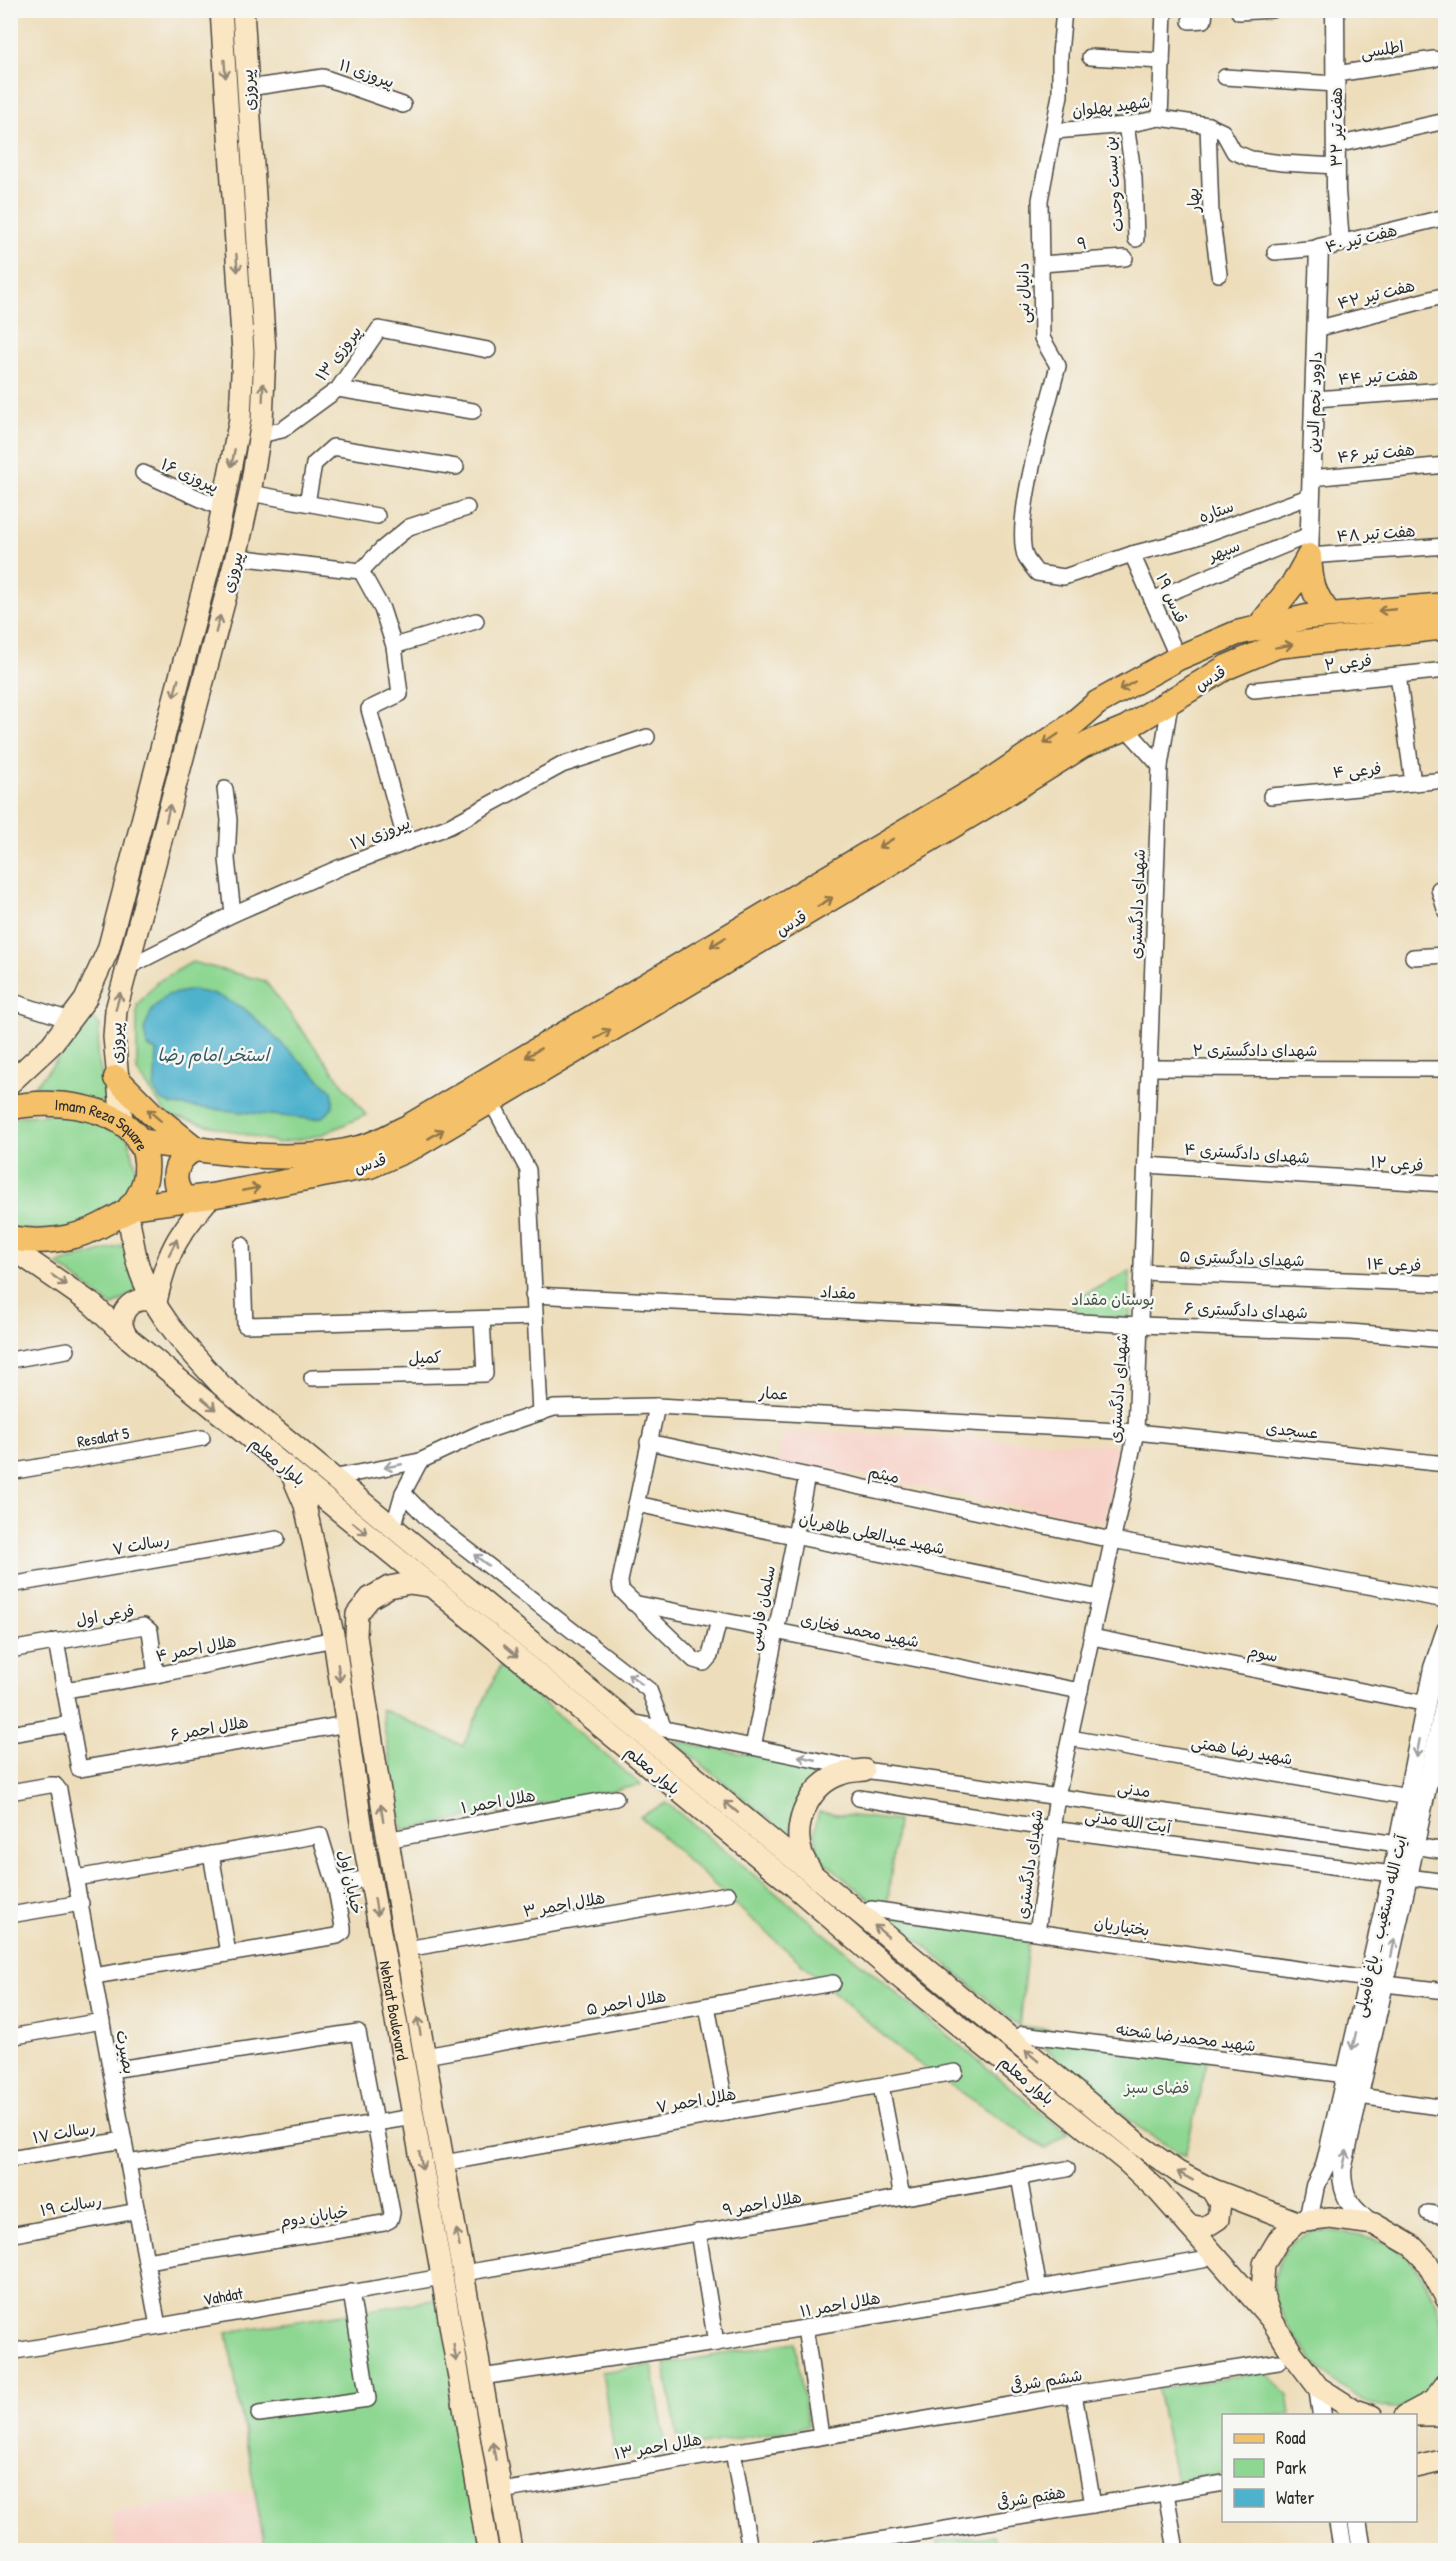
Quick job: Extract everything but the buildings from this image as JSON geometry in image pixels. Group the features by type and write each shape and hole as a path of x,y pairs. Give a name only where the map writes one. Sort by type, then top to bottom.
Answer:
{"main road":[{"name":"پیروزی","path":"10,1083 51,1045 85,1000 108,950 223,509 240,419 243,352 221,10"},
{"name":"پیروزی","path":"122,1122 116,1077 114,1037 116,1010 179,765 236,557 260,435 265,352 243,10"},
{"path":"231,176 254,175"},
{"path":"1309,545 1311,586 1317,599 1330,615"},
{"path":"1258,628 1294,583 1309,545"},
{"name":"قدس","path":"138,1141 196,1149 302,1157 364,1147 406,1128 985,784 1068,728 1097,703 1178,658 1229,637 1306,617 1446,605"},
{"name":"قدس","path":"129,1209 370,1166 415,1146 1082,747 1123,730 1170,704 1238,661 1277,646 1446,627"},
{"path":"1229,637 1242,649 1242,657 1238,661"},
{"path":"1097,703 1092,714 1092,723 1096,729 1103,732 1123,730"},
{"path":"116,1077 151,1113 196,1149 184,1155 175,1172 178,1190 186,1200"},
{"name":"Imam Reza Square","path":"10,1108 57,1103 81,1106 122,1122 143,1147 147,1163 145,1179 129,1209"},
{"path":"127,1337 122,1329 123,1311 138,1299 156,1302 164,1266 182,1229 211,1196"},
{"path":"10,1238 26,1241 69,1237 92,1230 129,1209"},
{"name":"بلوار معلم","path":"129,1209 139,1266 156,1302 179,1339 221,1385 1141,2146 1178,2172 1211,2189 1303,2222"},
{"name":"بلوار معلم","path":"10,1247 92,1304 127,1337 795,1887 893,1972 1119,2156 1159,2192 1271,2319"},
{"name":"Nehzat Boulevard","path":"292,1473 305,1505 334,1639 371,1878 488,2547"},
{"path":"328,1608 334,1605 347,1605 357,1614 370,1598 389,1587 410,1582 431,1586"},
{"name":"Nehzat Boulevard","path":"357,1614 356,1636 386,1840 464,2273 510,2545"},
{"path":"813,1874 801,1853 799,1829 805,1806 820,1786 840,1774 864,1770"},
{"path":"1188,2225 1204,2228 1218,2219 1220,2203 1211,2189"},
{"path":"1368,2414 1354,2410 1318,2387 1292,2353 1271,2319 1262,2292 1264,2264 1279,2239 1303,2222 1330,2218 1374,2224 1412,2247 1427,2262 1446,2298"},
{"path":"1411,2414 1433,2401 1446,2384"},
{"path":"1417,2415 1446,2415"},
{"path":"1417,2467 1446,2460"},
{"path":"488,2547 510,2545"}],"street":[{"name":"دانیال نبی","path":"1064,10 1060,54 1060,95 1055,131 1049,149 1040,200 1042,339 1058,366 1028,479 1024,531 1025,557 1037,573 1064,577 1132,554"},
{"path":"1160,118 1164,10"},
{"path":"1190,21 1204,20 1205,10"},
{"path":"1239,12 1272,10"},
{"name":"هفت تیر ۳۲","path":"1335,10 1336,166 1340,243"},
{"path":"1090,57 1162,61"},
{"name":"اطلسی","path":"1225,77 1336,79 1434,59"},
{"name":"پیروزی ۱۱","path":"248,88 323,77 403,105"},
{"name":"شهید پهلوان","path":"1055,131 1126,125 1160,118 1208,125"},
{"path":"1336,145 1446,121"},
{"name":"بن بست وحدت","path":"1126,125 1134,178 1136,239"},
{"path":"1208,125 1222,132 1234,152 1251,159 1336,166"},
{"name":"بهار","path":"1208,125 1211,214 1219,274"},
{"name":"هفت تیر ۴۰","path":"1275,252 1319,248 1446,217"},
{"name":"داوود نجم الدین","path":"1309,545 1319,248"},
{"name":"۹","path":"1041,264 1125,258"},
{"name":"هفت تیر ۴۲","path":"1316,329 1446,295"},
{"name":"پیروزی ۱۳","path":"260,435 282,430 338,389 379,329 488,350"},
{"path":"338,389 473,411"},
{"name":"هفت تیر ۴۴","path":"1314,399 1446,390"},
{"path":"307,503 314,464 333,447 456,467"},
{"name":"هفت تیر ۴۶","path":"1311,478 1446,465"},
{"name":"پیروزی ۱۶","path":"143,473 223,509"},
{"path":"250,493 377,516"},
{"name":"ستاره","path":"1132,554 1194,538 1311,496"},
{"path":"361,571 409,526 467,508"},
{"name":"هفت تیر ۴۸","path":"1309,545 1446,546"},
{"name":"سپهر","path":"1152,600 1309,545"},
{"name":"قدس ۱۹","path":"1132,554 1178,658"},
{"path":"236,557 361,571"},
{"path":"361,571 382,609 394,646 400,694 369,708 406,842"},
{"path":"394,646 477,621"},
{"name":"فرعی ۲","path":"1254,690 1446,670"},
{"path":"1398,675 1413,783"},
{"name":"شهدای دادگستری","path":"1037,1932 1057,1796 1136,1432 1160,766 1170,704"},
{"path":"1123,730 1160,766"},
{"name":"پیروزی ۱۷","path":"128,967 232,914 450,826 562,765 646,737"},
{"name":"فرعی ۴","path":"1271,796 1446,780"},
{"path":"225,789 229,820 227,859 232,914"},
{"path":"1446,889 1439,889 1446,912"},
{"path":"1413,957 1446,955"},
{"path":"10,1001 70,1020"},
{"name":"شهدای دادگستری ۲","path":"1150,1068 1446,1069"},
{"path":"491,1101 528,1170 540,1413"},
{"name":"شهدای دادگستری ۴","path":"1146,1165 1346,1178"},
{"name":"فرعی ۱۲","path":"1346,1178 1446,1184"},
{"path":"242,1245 245,1325 534,1317"},
{"name":"شهدای دادگستری ۵","path":"1142,1272 1342,1280"},
{"name":"فرعی ۱۴","path":"1342,1280 1446,1284"},
{"name":"مقداد","path":"533,1294 1140,1325"},
{"name":"کمیل","path":"312,1378 485,1374 482,1319"},
{"name":"شهدای دادگستری ۶","path":"1140,1325 1350,1332 1446,1340"},
{"path":"10,1360 67,1350"},
{"path":"657,1406 620,1581 624,1596 694,1660 704,1663 710,1656 719,1620"},
{"name":"عمار","path":"331,1478 420,1461 480,1433 554,1408 657,1406 1136,1432"},
{"name":"عسجدی","path":"1136,1432 1446,1464"},
{"name":"Resalat 5","path":"10,1472 202,1438"},
{"name":"میثم","path":"648,1442 1112,1540 1446,1600"},
{"path":"393,1528 403,1493 420,1461"},
{"name":"سلمان فارسی","path":"753,1747 807,1476"},
{"path":"403,1493 428,1519 649,1690 664,1728"},
{"name":"شهید عبدالعلی طاهریان","path":"636,1504 1100,1598"},
{"name":"رسالت ۷","path":"10,1585 277,1539"},
{"name":"شهید محمد فخاری","path":"633,1603 1080,1691"},
{"name":"فرعی اول","path":"10,1650 144,1626 150,1631 156,1675"},
{"name":"آیت الله دستغیب _ باغ فامیلی","path":"1342,2187 1342,2170 1359,2096 1377,1981 1406,1845 1408,1797 1434,1668 1446,1630"},
{"name":"سوم","path":"1092,1637 1426,1704"},
{"name":"هلال احمر ۴","path":"65,1690 156,1675 334,1639"},
{"path":"10,1734 70,1724 56,1641"},
{"name":"آیت الله دستغیب _ باغ فامیلی","path":"1406,1845 1438,1771 1446,1697"},
{"name":"مدنی","path":"628,1721 864,1770 1406,1845"},
{"name":"هلال احمر ۶","path":"70,1724 79,1769 346,1724"},
{"name":"شهید رضا همتی","path":"1070,1738 1408,1797"},
{"name":"بصیرت","path":"10,1792 55,1785 59,1790 158,2326"},
{"name":"هلال احمر ۱","path":"386,1840 616,1798"},
{"name":"آیت الله مدنی","path":"859,1798 1052,1829 1446,1882"},
{"name":"خیابان اول","path":"76,1878 320,1835 335,1884 343,1932 337,1936 94,1976"},
{"path":"1406,1845 1446,1851"},
{"path":"211,1854 228,1953"},
{"path":"335,1884 371,1878"},
{"name":"هلال احمر ۳","path":"406,1949 728,1894"},
{"path":"10,1915 81,1903"},
{"name":"بختیاریان","path":"871,1909 1446,1991"},
{"name":"آیت الله دستغیب _ باغ فامیلی","path":"1303,2222 1315,2186 1325,2166 1346,2075 1377,1981"},
{"name":"هلال احمر ۵","path":"425,2056 833,1983"},
{"path":"707,2006 727,2113"},
{"path":"10,2037 102,2021"},
{"name":"خیابان دوم","path":"111,2070 358,2032 376,2124 392,2213 390,2220 146,2261"},
{"name":"شهید محمدرضا شحنه","path":"1022,2034 1346,2075"},
{"name":"هلال احمر ۷","path":"444,2163 955,2072"},
{"path":"881,2086 902,2197"},
{"path":"1359,2096 1446,2108"},
{"path":"128,2163 413,2117"},
{"name":"رسالت ۱۷","path":"10,2159 124,2140"},
{"name":"هلال احمر ۹","path":"464,2273 1067,2169"},
{"path":"1019,2177 1039,2289"},
{"path":"1315,2186 1319,2193 1327,2199 1336,2197 1342,2187"},
{"path":"1342,2187 1348,2203 1359,2216 1374,2224"},
{"name":"رسالت ۱۹","path":"10,2235 137,2211"},
{"path":"1428,2213 1446,2216"},
{"path":"698,2232 716,2343"},
{"name":"هلال احمر ۱۱","path":"482,2377 716,2343 1203,2260"},
{"name":"Vahdat","path":"10,2352 442,2277"},
{"path":"259,2414 368,2399 351,2292"},
{"path":"806,2328 821,2436"},
{"name":"ششم شرقی","path":"821,2436 1278,2362"},
{"path":"1318,2387 1322,2414"},
{"path":"1074,2394 1093,2505"},
{"name":"هلال احمر ۱۳","path":"501,2491 821,2436"},
{"path":"733,2451 750,2550"},
{"name":"هفتم شرقی","path":"819,2550 844,2548 1222,2483"},
{"path":"1166,2493 1176,2550"},
{"path":"1338,2522 1343,2550"},
{"path":"1357,2522 1362,2550"}],"shaded area":[{"path":"785,1431 1118,1445 1104,1523 801,1464 796,1477 774,1472"},
{"path":"255,2491 265,2550 117,2550 111,2513"}],"green space":[{"path":"192,962 265,981 366,1115 321,1135 279,1143 167,1115 137,1071 137,1005 157,982"},
{"path":"91,1016 100,1025 97,1054 108,1103 26,1096 75,1039"},
{"path":"70,1113 111,1125 128,1139 138,1173 124,1197 102,1216 70,1230 11,1229 11,1117"},
{"path":"124,1245 137,1291 112,1306 57,1264"},
{"name":"بوستان مقداد","path":"1130,1271 1130,1318 1078,1315 1071,1301"},
{"path":"500,1666 641,1785 402,1830 381,1709 463,1746"},
{"path":"673,1741 822,1768 794,1812 790,1836"},
{"path":"667,1803 1051,2121 1069,2132 1046,2149 903,2053 747,1915 640,1816"},
{"path":"819,1812 897,1821 887,1909 1030,1926 1019,2026 822,1859 815,1836"},
{"name":"فضای سبز","path":"1019,2026 1210,2049 1185,2156 1143,2131"},
{"path":"1314,2231 1370,2237 1391,2246 1412,2262 1430,2290 1442,2324 1444,2357 1441,2371 1430,2388 1407,2406 1386,2407 1364,2400 1342,2387 1322,2369 1290,2330 1275,2299 1273,2291 1275,2278 1279,2264 1294,2241"},
{"path":"446,2298 488,2550 265,2550 227,2332"},
{"path":"795,2342 808,2426 680,2449 664,2364"},
{"path":"652,2365 667,2452 615,2457 602,2372"},
{"path":"1265,2372 1288,2395 1291,2414 1222,2414 1222,2473 1176,2481 1157,2389"},
{"path":"994,2536 997,2550 939,2550 938,2542"}],"water":[{"name":"استخر امام رضا","path":"193,990 217,995 245,1009 332,1091 333,1102 330,1111 322,1117 311,1119 173,1105 161,1100 154,1090 157,1052 147,1046 144,1029 153,1008 167,995"}]}
